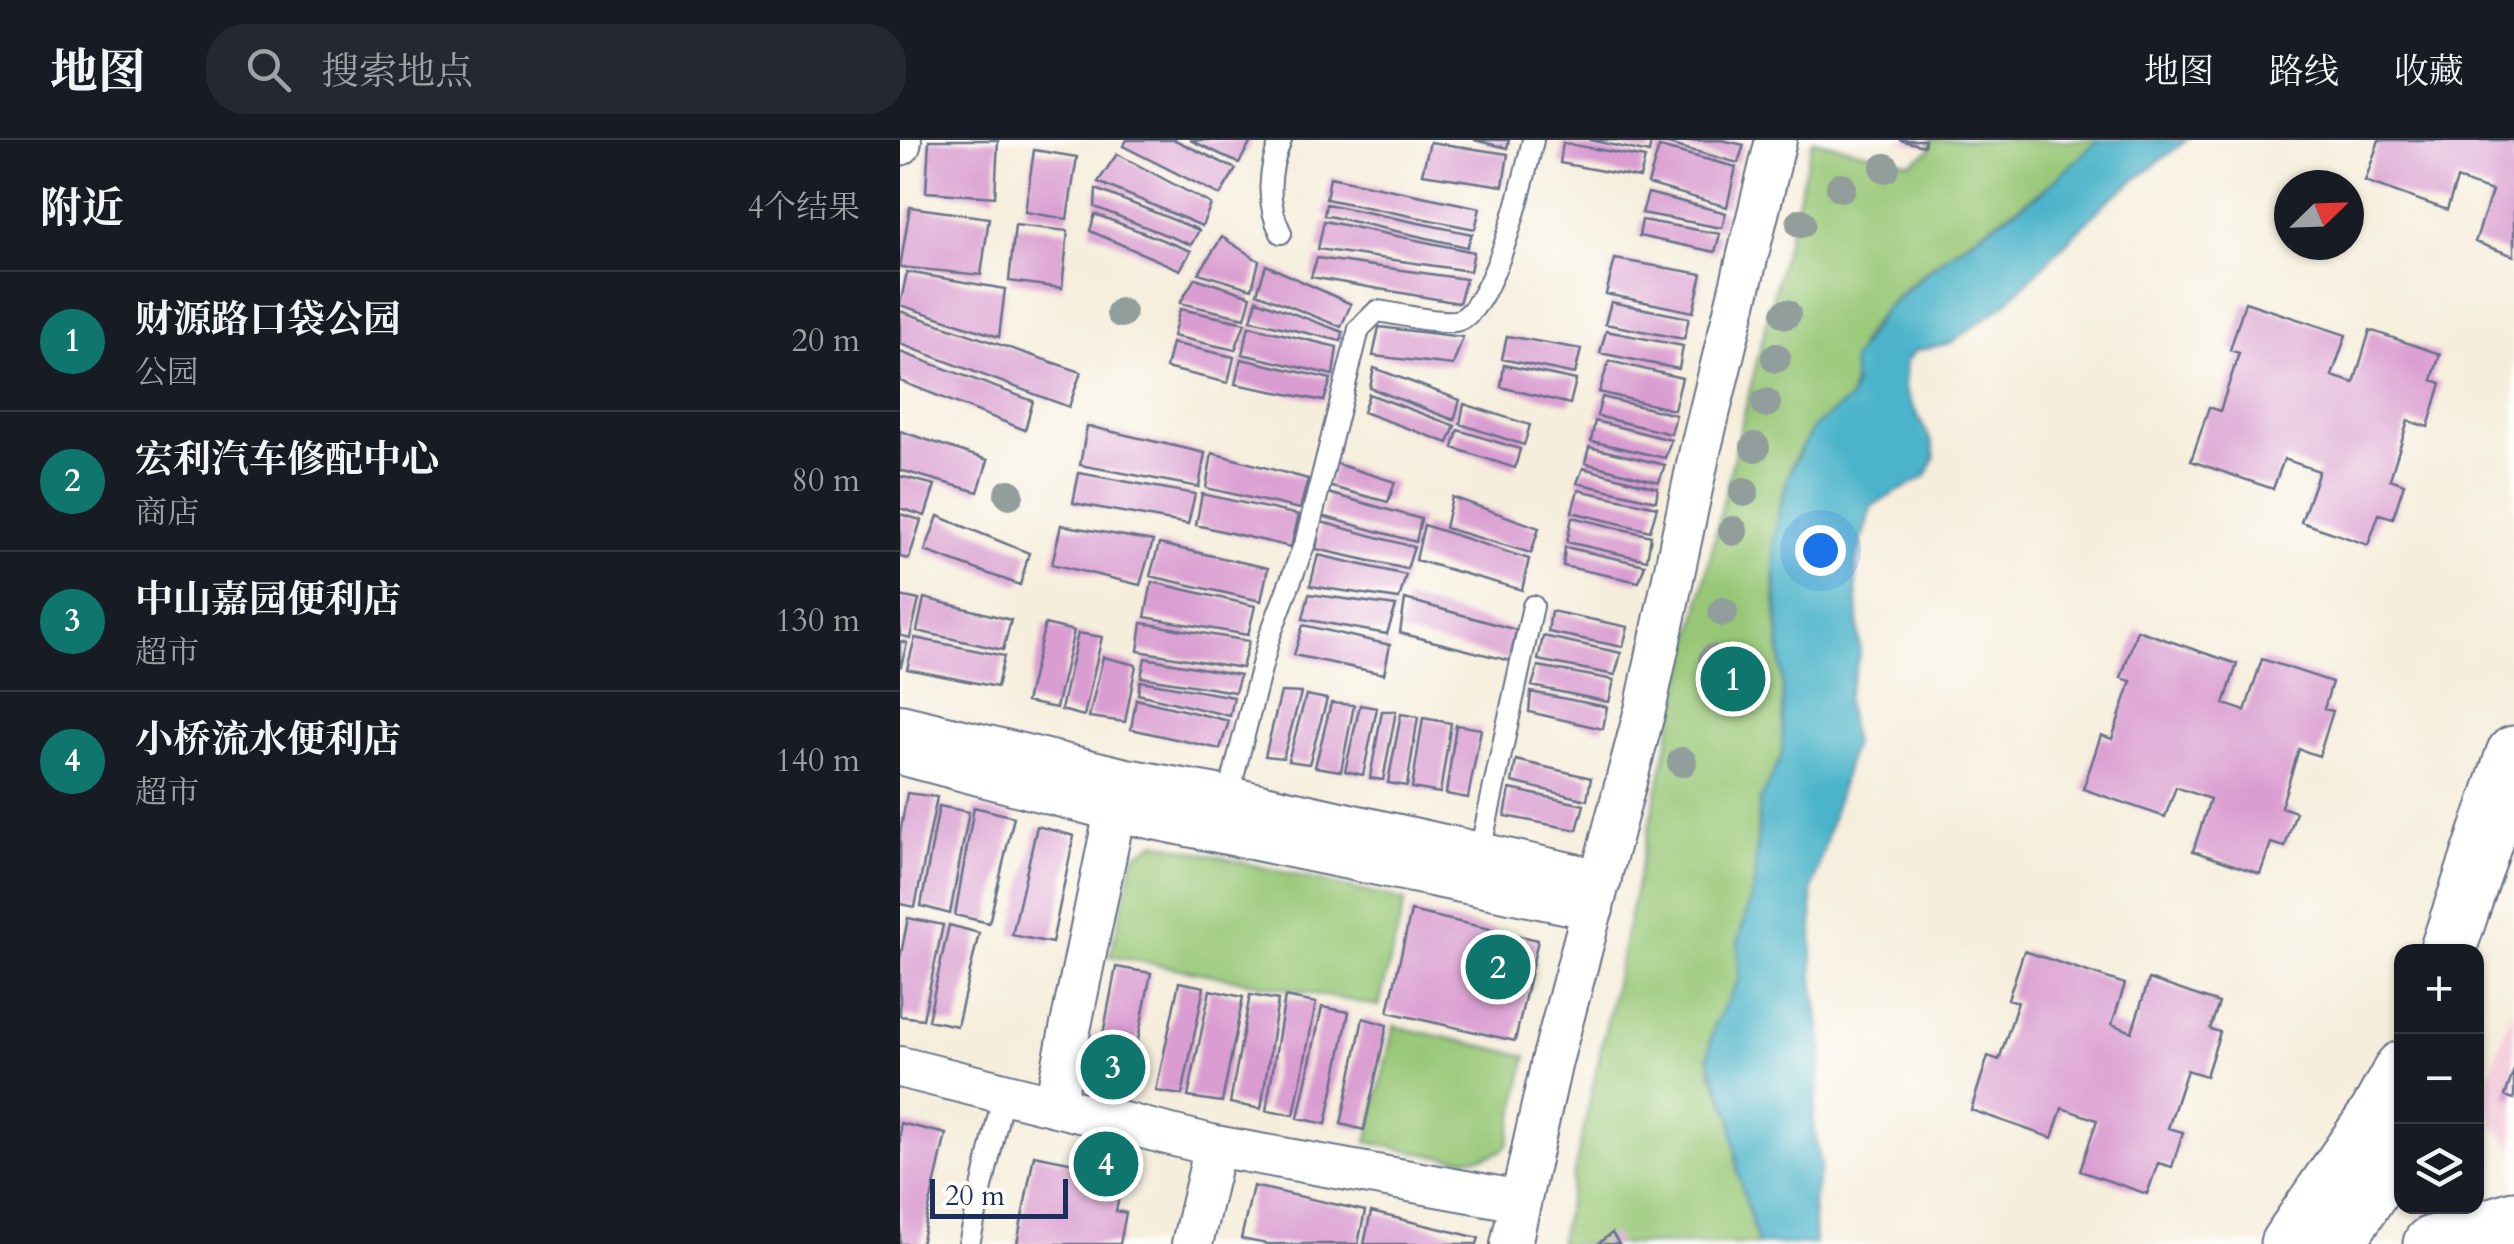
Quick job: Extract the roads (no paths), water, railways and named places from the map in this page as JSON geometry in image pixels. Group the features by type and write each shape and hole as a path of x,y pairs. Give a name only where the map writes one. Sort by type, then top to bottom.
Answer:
{"main road":[{"path":"2450,944 2514,754"},
{"path":"2478,944 2514,842"},
{"path":"2370,1185 2378,1114 2394,1084"},
{"path":"2305,1243 2370,1185 2394,1152"},
{"path":"2484,1193 2514,1184"},
{"path":"2431,1244 2514,1219"}],"street":[{"path":"1512,1244 1646,710 1700,452 1776,140"},
{"path":"900,725 1479,856 1597,894"},
{"path":"900,754 1115,811 1597,894"},
{"path":"1055,1103 1115,811"},
{"path":"900,1067 1215,1146 1520,1201"},
{"path":"1192,1244 1215,1146"}],"lane":[{"path":"1280,233 1271,215 1270,187 1281,140"},
{"path":"1228,797 1273,625 1306,540 1359,329 1377,312 1457,321 1471,313 1492,274 1533,140"},
{"path":"1479,856 1533,606"},
{"path":"969,1244 1004,1092"}],"water":[{"path":"2098,140 2187,140 2106,202 2005,304 1950,343 1915,351 1906,361 1904,390 1932,443 1935,457 1926,476 1872,506 1855,564 1860,653 1846,701 1853,744 1812,890 1813,976 1823,1048 1813,1123 1821,1166 1813,1202 1815,1244 1758,1244 1738,1173 1732,1119 1708,1057 1714,1025 1739,979 1738,943 1754,886 1760,800 1782,755 1783,694 1773,541 1788,476 1813,427 1849,400 1854,387 1852,360 1884,310 1941,260 2042,192"}],"place":[{"name":"财源路口袋公园","path":"1733,679"},
{"name":"宏利汽车修配中心","path":"1498,967"},
{"name":"中山嘉园便利店","path":"1113,1067"},
{"name":"小桥流水便利店","path":"1106,1164"}]}
